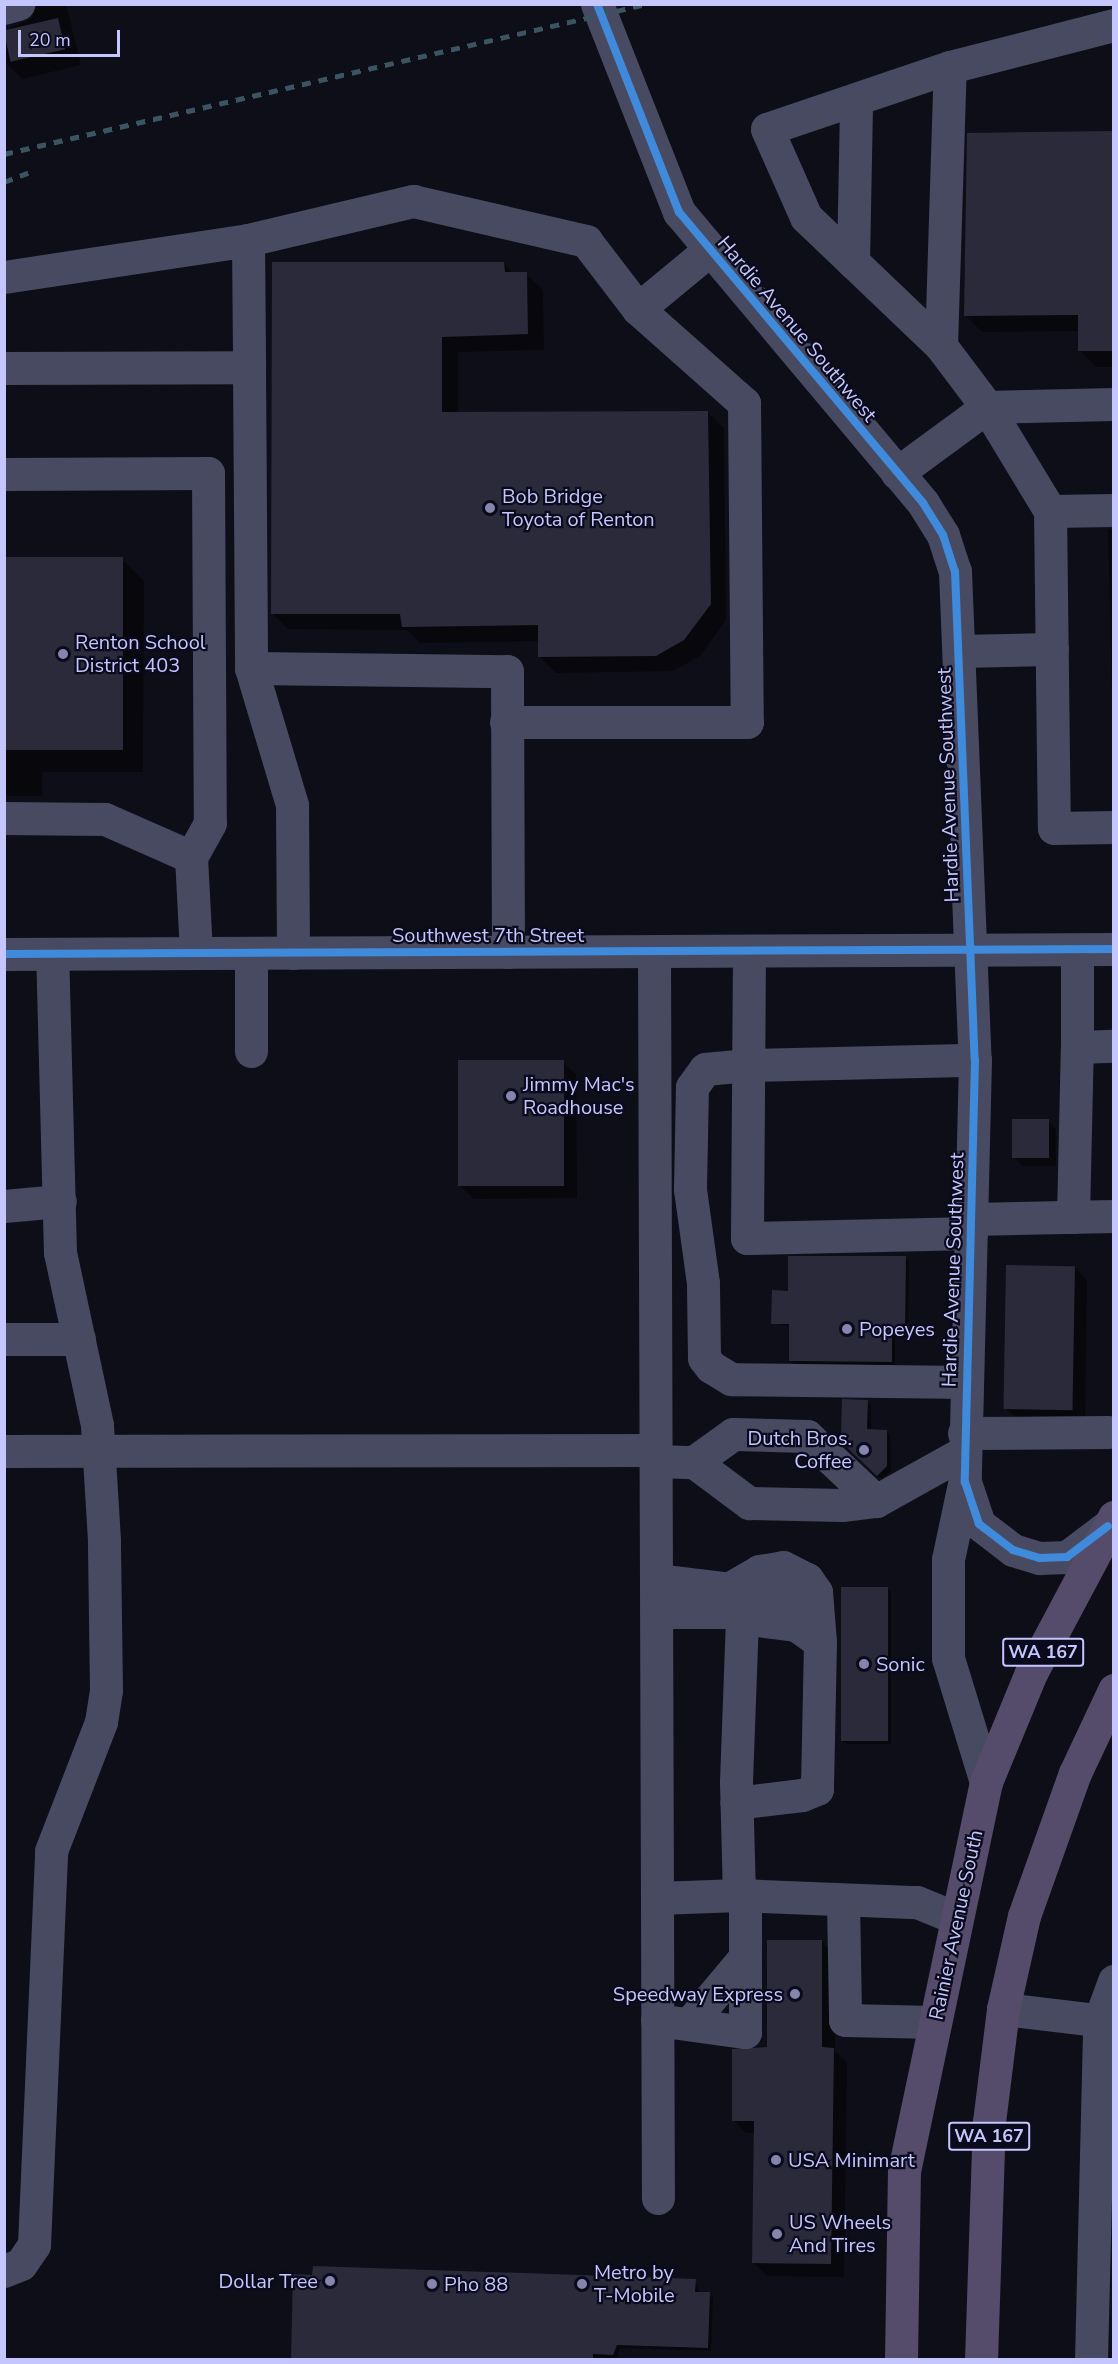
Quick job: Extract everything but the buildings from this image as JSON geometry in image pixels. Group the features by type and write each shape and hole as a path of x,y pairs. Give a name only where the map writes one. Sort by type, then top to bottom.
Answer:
{"main road":[{"name":"Rainier Avenue South","path":"901,2360 904,2171 986,1782 1031,1673 1111,1521"},
{"name":"WA 167","path":"981,2360 989,2122 1003,2009 1024,1916 1076,1773 1113,1690"}],"street":[{"path":"4,8 18,4"},
{"name":"Hardie Avenue Southwest","path":"597,4 679,212 708,251 924,503 943,535 955,571 975,1060 964,1456 948,1559 948,1658 986,1782"},
{"path":"1113,25 950,67 856,101 766,129 806,217 941,346 987,407 1050,511 1054,828 1113,827"},
{"path":"941,346 950,67"},
{"path":"853,262 856,101"},
{"path":"4,277 248,240 412,201 586,241 638,309 744,403 747,722 506,722"},
{"path":"248,240 251,668 292,805 294,952"},
{"path":"638,309 708,251"},
{"path":"4,368 249,367"},
{"path":"897,473 987,407 1113,404"},
{"path":"4,474 208,473 210,823 191,857 196,951"},
{"path":"1050,511 1113,510"},
{"path":"960,651 1052,649"},
{"path":"251,668 507,671 508,952"},
{"path":"4,818 105,819 191,857"},
{"name":"Southwest 7th Street","path":"4,954 196,951 1113,949"},
{"path":"1073,1217 1077,950"},
{"path":"654,951 658,2198"},
{"path":"749,951 747,1238 1113,1216"},
{"path":"251,952 251,1051"},
{"path":"4,2271 21,2264 34,2245 51,1851 101,1722 106,1690 99,1452 79,1339 60,1253 52,954"},
{"path":"1077,1047 1113,1046"},
{"path":"966,1382 731,1379 711,1367 704,1358 703,1283 690,1188 692,1088 705,1069 748,1065 975,1060"},
{"path":"4,1206 60,1201"},
{"path":"4,1339 79,1339"},
{"path":"4,1450 656,1455 694,1462 749,1503 842,1505 876,1501 964,1456 1108,1432"},
{"path":"694,1462 733,1434 807,1436 876,1501"},
{"name":"Hardie Avenue Southwest","path":"964,1456 979,1524 1013,1550 1040,1558 1067,1557 1111,1521"},
{"path":"656,1580 730,1588 759,1571 783,1567 807,1579 816,1592 820,1642 817,1789 802,1795 736,1803"},
{"path":"657,2020 745,2032 745,1957 736,1803 742,1618 730,1588"},
{"path":"656,1612 731,1612 742,1618 796,1625 820,1642"},
{"path":"657,1898 742,1896 917,1902 956,1918"},
{"path":"843,1900 845,2020 935,2022"},
{"path":"689,2024 745,1957"},
{"path":"1091,2360 1106,2022 1113,1981"},
{"path":"1003,2009 1106,2022"}],"railway":[{"path":"4,154 646,4"},
{"path":"4,182 28,173"}],"cycle path":[{"path":"597,4 679,212 923,503 943,535 955,571 975,1060 965,1482 979,1524 1013,1550 1040,1558 1067,1557 1108,1526"},
{"path":"4,954 1114,949"}],"place":[{"name":"Bob Bridge Toyota of Renton","path":"490,508"},
{"name":"Renton School District 403","path":"63,654"},
{"name":"Jimmy Mac's Roadhouse","path":"511,1096"},
{"name":"Popeyes","path":"847,1329"},
{"name":"Dutch Bros. Coffee","path":"864,1450"},
{"name":"Sonic","path":"864,1664"},
{"name":"Speedway Express","path":"795,1994"},
{"name":"USA Minimart","path":"776,2160"},
{"name":"US Wheels And Tires","path":"777,2234"},
{"name":"Dollar Tree","path":"330,2281"},
{"name":"Pho 88","path":"432,2284"},
{"name":"Metro by T-Mobile","path":"582,2284"}]}
